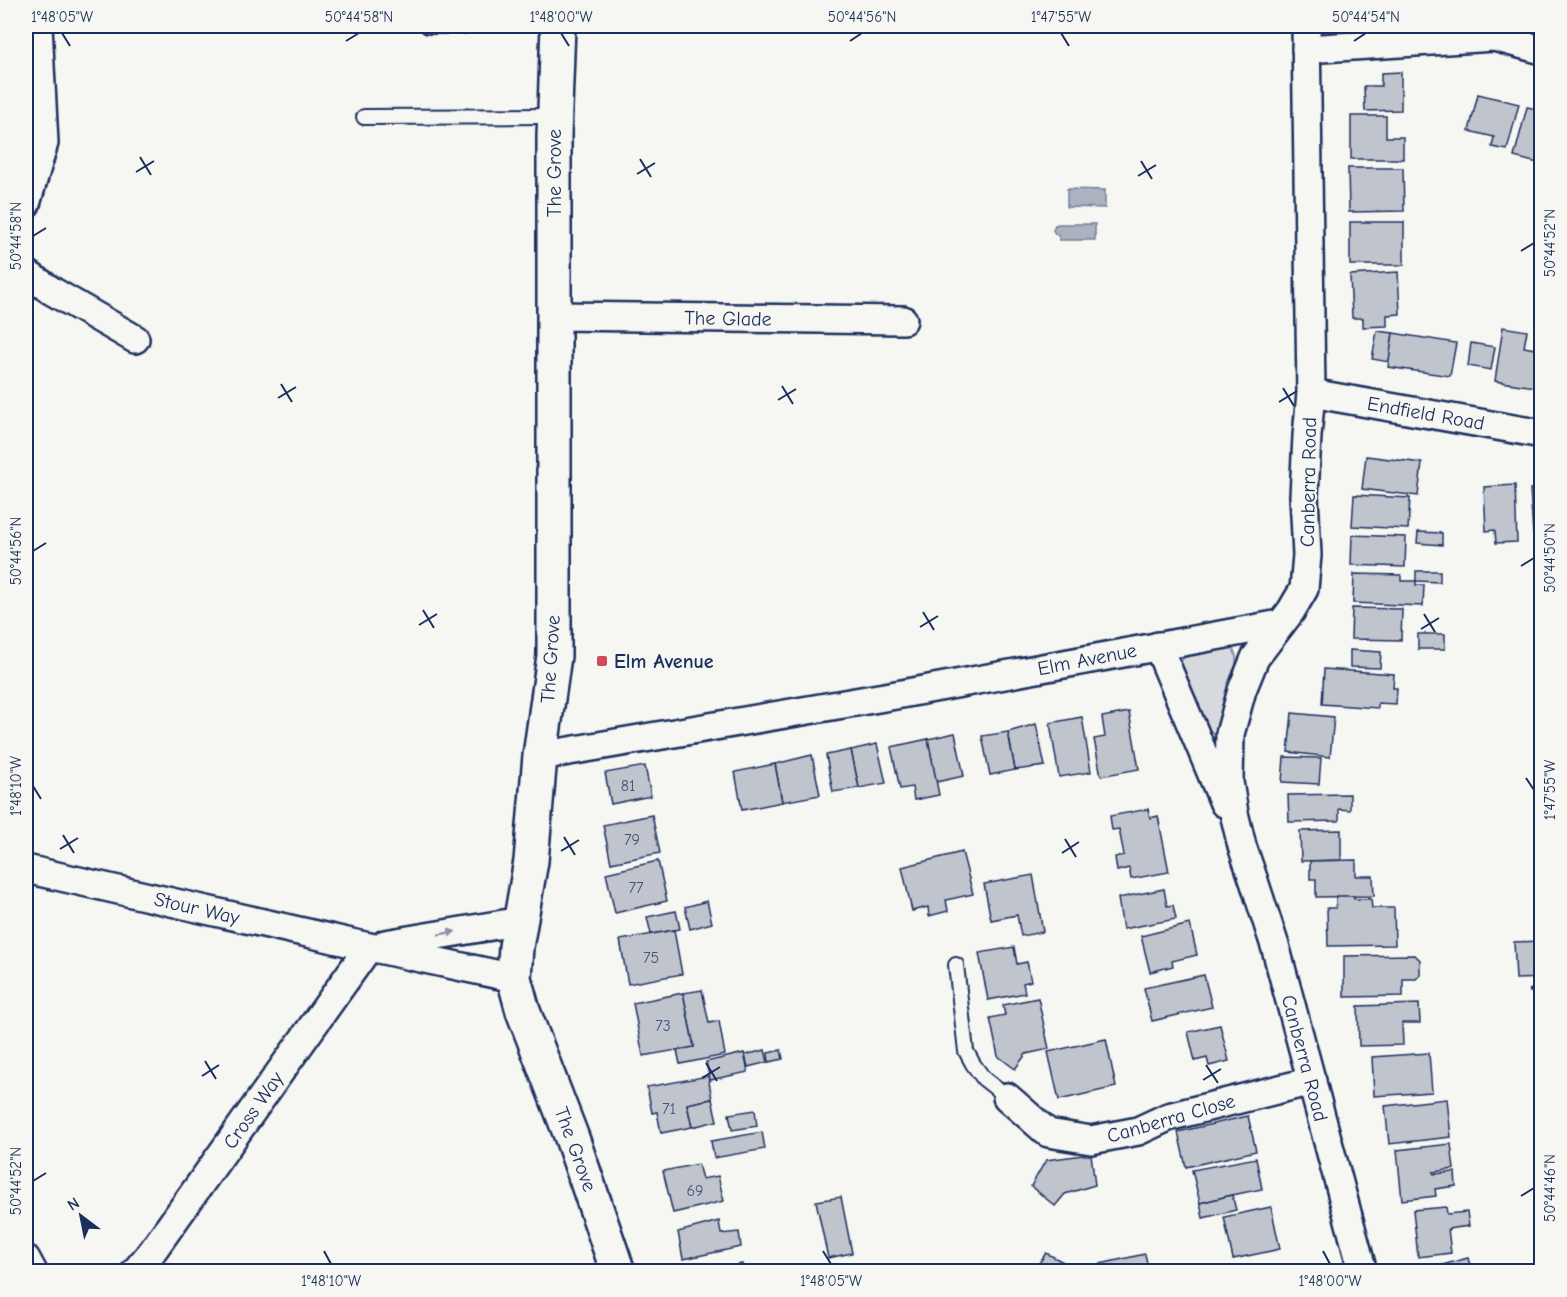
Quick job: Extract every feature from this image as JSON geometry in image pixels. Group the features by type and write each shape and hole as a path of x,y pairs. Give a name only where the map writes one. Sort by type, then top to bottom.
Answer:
{"street":[{"path":"26,204 44,143 38,26"},
{"name":"The Grove","path":"558,26 554,116 554,656 540,756 531,861 516,947 514,978 523,1011 576,1149 618,1272"},
{"path":"1306,37 1494,37 1542,50"},
{"name":"Canberra Road","path":"1242,846 1228,782 1230,734 1242,690 1255,658 1291,611 1304,589 1307,555 1304,496 1311,393 1306,37"},
{"path":"26,273 52,291 135,339"},
{"name":"The Glade","path":"554,316 903,320"},
{"name":"Endfield Road","path":"1311,393 1542,434"},
{"name":"Elm Avenue","path":"540,756 896,695 1280,624"},
{"name":"Canberra Road","path":"1158,646 1242,846 1254,881 1276,949 1363,1272"},
{"name":"Stour Way","path":"26,868 514,978"},
{"name":"Stour Way","path":"369,947 521,921"},
{"name":"Cross Way","path":"135,1272 158,1244 369,947"},
{"name":"Canberra Close","path":"1007,1097 1048,1133 1091,1140 1138,1131 1168,1117 1312,1081"},
{"path":"26,1259 33,1272"}],"lane":[{"path":"428,26 464,26"},
{"path":"364,117 554,116"},
{"path":"956,965 966,1051 984,1079 1007,1097"}],"path":[{"path":"1529,991 1542,989"},
{"path":"1535,1045 1542,1044"}],"shaded area":[{"path":"1067,189 1105,190 1105,208 1067,207"},
{"path":"1095,224 1095,240 1059,240 1059,236 1053,230 1055,225"},
{"path":"1233,648 1236,665 1219,730 1213,733 1208,729 1182,671 1181,661 1186,656"}],"building":[{"path":"1401,72 1401,110 1365,111 1364,86 1381,86 1381,73"},
{"path":"1478,94 1519,104 1507,150 1492,147 1494,137 1469,131"},
{"path":"1527,107 1542,110 1542,164 1514,157"},
{"path":"1351,116 1386,116 1386,137 1403,137 1403,159 1351,159"},
{"path":"1348,168 1403,168 1404,211 1349,212"},
{"path":"1350,222 1404,222 1404,265 1350,265"},
{"path":"1398,272 1400,314 1387,315 1387,326 1363,327 1363,318 1352,318 1350,275"},
{"path":"1539,322 1542,322 1542,388 1495,381 1503,327 1527,331 1524,347 1535,349"},
{"path":"1377,331 1393,333 1389,362 1372,359"},
{"path":"1393,333 1456,343 1450,376 1388,367"},
{"path":"1471,343 1495,347 1491,370 1468,366"},
{"path":"1366,456 1422,463 1418,496 1362,489"},
{"path":"1515,485 1517,542 1496,543 1495,530 1486,531 1484,487"},
{"path":"1542,488 1542,534 1533,534 1530,489"},
{"path":"1354,495 1410,498 1408,529 1352,526"},
{"path":"1418,532 1442,533 1442,545 1417,543"},
{"path":"1352,535 1406,537 1405,567 1351,565"},
{"path":"1416,571 1440,571 1440,582 1416,581"},
{"path":"1354,574 1401,575 1401,581 1416,581 1416,585 1424,585 1423,606 1353,603"},
{"path":"1352,608 1402,609 1401,640 1351,639"},
{"path":"1418,634 1445,634 1445,649 1418,649"},
{"path":"1350,650 1381,652 1380,668 1350,667"},
{"path":"1324,669 1394,674 1393,688 1397,688 1396,704 1378,703 1378,708 1322,704"},
{"path":"1129,712 1139,769 1101,776 1094,739 1105,737 1102,717"},
{"path":"1292,713 1334,717 1330,757 1288,752"},
{"path":"1082,717 1091,772 1059,777 1050,723"},
{"path":"1036,724 1045,766 1015,770 1008,732"},
{"path":"1008,732 1015,770 990,775 982,736"},
{"path":"955,733 964,776 936,782 928,739"},
{"path":"928,739 939,795 914,800 912,787 900,789 891,747"},
{"path":"877,744 886,783 859,788 851,750"},
{"path":"851,750 859,788 833,792 826,755"},
{"path":"812,755 820,795 782,802 775,764"},
{"path":"1284,757 1321,758 1319,784 1282,782"},
{"path":"775,764 782,802 742,810 735,772"},
{"path":"645,766 651,796 611,804 605,773"},
{"path":"1350,794 1350,810 1339,809 1339,821 1289,822 1288,795"},
{"path":"1148,809 1150,818 1158,816 1169,872 1131,879 1129,868 1117,871 1115,857 1124,855 1119,829 1112,830 1110,816"},
{"path":"652,815 660,853 611,863 603,825"},
{"path":"1341,830 1341,860 1301,861 1300,831"},
{"path":"962,852 973,894 946,900 948,911 929,916 928,907 912,911 902,867"},
{"path":"1356,860 1356,876 1373,876 1374,896 1316,897 1316,879 1310,879 1310,861"},
{"path":"658,861 667,901 615,913 606,873"},
{"path":"1033,875 1043,932 1021,936 1017,915 991,920 984,884"},
{"path":"1164,889 1167,906 1173,905 1176,919 1123,929 1118,898"},
{"path":"1336,896 1371,899 1372,908 1394,908 1395,945 1328,946 1327,908 1336,908"},
{"path":"707,901 712,923 690,929 685,907"},
{"path":"676,911 680,929 651,934 647,917"},
{"path":"1190,924 1197,955 1172,961 1173,966 1150,972 1141,936"},
{"path":"674,930 682,974 628,984 620,940"},
{"path":"1542,941 1542,978 1516,979 1514,942"},
{"path":"1014,947 1017,964 1027,962 1031,981 1023,983 1025,993 988,1000 979,953"},
{"path":"1415,955 1420,960 1420,975 1416,979 1403,979 1403,996 1344,997 1344,956"},
{"path":"1204,975 1212,1007 1152,1021 1144,988"},
{"path":"702,990 709,1023 719,1021 725,1055 680,1064 677,1050 694,1047 683,993"},
{"path":"683,993 694,1047 643,1056 633,1003"},
{"path":"1038,998 1049,1049 1026,1054 1015,1069 998,1056 990,1018 1005,1015 1003,1005"},
{"path":"1419,1004 1420,1023 1402,1023 1403,1045 1359,1046 1358,1006"},
{"path":"1220,1025 1229,1061 1209,1066 1207,1058 1195,1061 1188,1032"},
{"path":"1106,1039 1116,1087 1059,1100 1048,1052"},
{"path":"765,1050 768,1062 748,1067 745,1055"},
{"path":"781,1050 783,1059 769,1062 768,1053"},
{"path":"744,1053 748,1072 710,1080 706,1062"},
{"path":"1429,1053 1432,1092 1374,1096 1372,1057"},
{"path":"708,1076 712,1099 687,1104 692,1127 661,1133 657,1112 652,1113 647,1087"},
{"path":"712,1099 717,1121 692,1127 687,1104"},
{"path":"1447,1099 1451,1137 1389,1144 1385,1106"},
{"path":"755,1110 757,1126 732,1130 729,1114"},
{"path":"1248,1116 1256,1151 1186,1167 1178,1132"},
{"path":"762,1132 765,1149 714,1158 711,1141"},
{"path":"1451,1144 1454,1169 1433,1172 1434,1174 1455,1172 1456,1186 1435,1189 1436,1196 1402,1200 1397,1150"},
{"path":"1091,1154 1095,1185 1065,1194 1055,1206 1031,1186 1046,1160"},
{"path":"1256,1158 1262,1189 1200,1203 1192,1170"},
{"path":"698,1164 702,1179 718,1176 724,1201 673,1213 663,1171"},
{"path":"1232,1195 1236,1210 1203,1218 1200,1203"},
{"path":"841,1197 852,1253 828,1258 816,1201"},
{"path":"1271,1207 1280,1249 1233,1259 1224,1217"},
{"path":"1446,1207 1447,1214 1467,1212 1469,1226 1448,1229 1451,1253 1418,1257 1413,1210"},
{"path":"719,1221 721,1234 739,1232 741,1247 683,1259 678,1232"},
{"path":"1046,1253 1067,1264 1078,1264 1080,1272 1033,1272"},
{"path":"1145,1254 1149,1272 1083,1272 1082,1268"},
{"path":"1468,1258 1472,1272 1420,1272 1420,1271"},
{"path":"742,1264 743,1272 707,1272"},
{"path":"1291,1267 1292,1272 1269,1272"}],"place":[{"name":"Elm Avenue","path":"602,661"}]}
